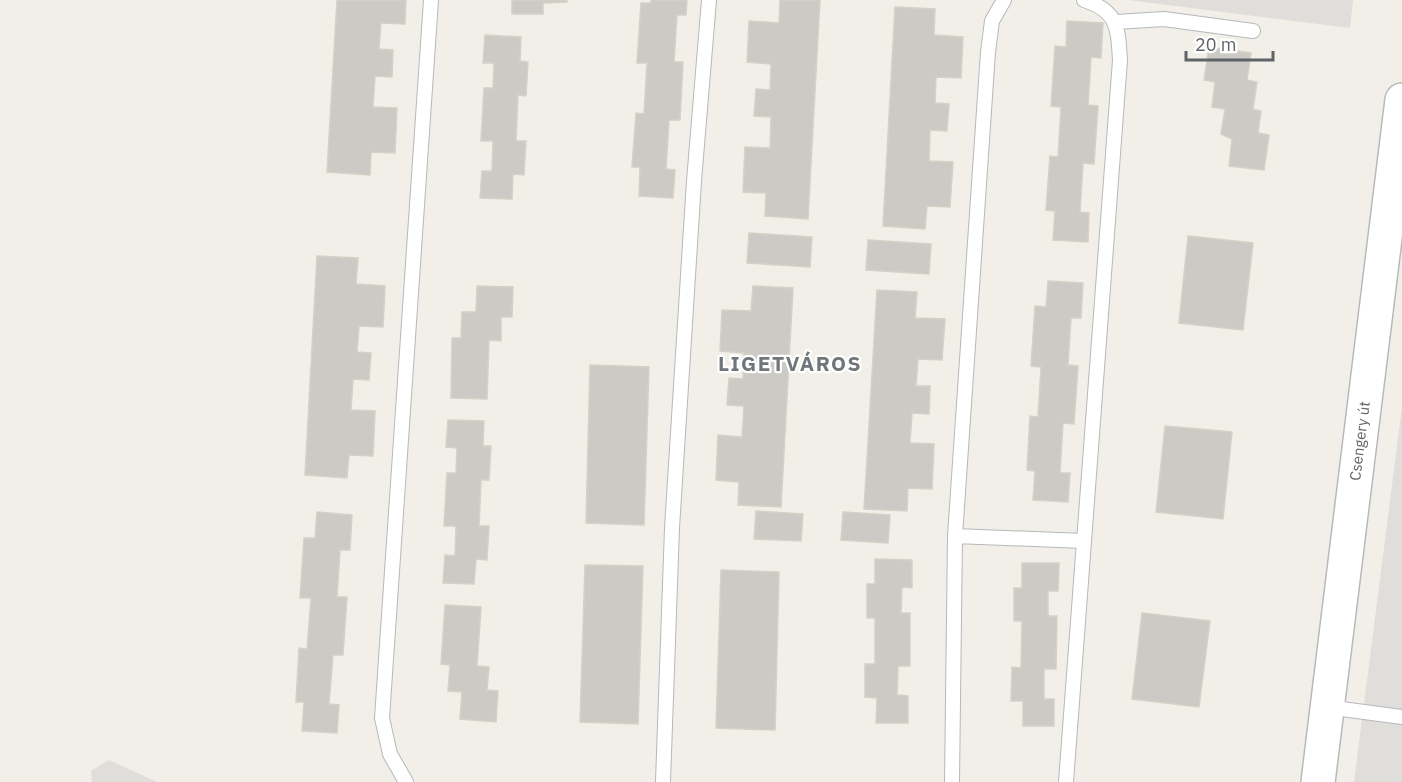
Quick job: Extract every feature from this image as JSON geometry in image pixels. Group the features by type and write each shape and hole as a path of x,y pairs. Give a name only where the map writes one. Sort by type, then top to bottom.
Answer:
{"main road":[{"name":"Csengery út","path":"1318,782 1402,100"}],"lane":[{"path":"406,782 390,754 382,718 431,0"},
{"path":"663,782 672,528 694,181 709,0"},
{"path":"952,782 956,536 988,52 992,21 1004,0"},
{"path":"1066,782 1120,60 1116,22 1100,5 1084,0"},
{"path":"1116,22 1164,19 1253,31"},
{"path":"956,536 1084,541"},
{"path":"1328,707 1402,717"}],"shaded area":[{"path":"1128,0 1353,0 1350,28"},
{"path":"1402,407 1402,782 1354,782"},
{"path":"109,760 157,782 92,782 91,771"}],"building":[{"path":"337,0 406,0 405,24 381,23 379,49 393,50 392,77 375,76 373,107 397,108 395,153 371,152 370,175 327,172"},
{"path":"512,0 567,0 567,2 543,3 543,14 512,14"},
{"path":"651,0 687,0 686,15 677,15 674,62 683,62 680,120 669,120 666,169 675,170 673,198 639,196 640,167 632,167 636,113 644,114 647,63 637,63 641,3 651,3"},
{"path":"780,0 820,0 808,219 765,216 766,193 743,192 745,147 770,148 771,117 754,116 756,89 770,90 771,64 747,62 749,21 779,23"},
{"path":"895,7 935,9 934,35 963,37 961,78 936,77 935,103 949,104 947,131 930,130 929,161 953,162 950,207 927,206 925,229 883,226"},
{"path":"1067,21 1103,23 1101,58 1091,57 1088,105 1098,106 1094,164 1083,163 1080,212 1089,213 1088,242 1053,240 1055,211 1046,210 1050,156 1058,157 1061,107 1051,106 1055,46 1066,47"},
{"path":"485,35 521,37 520,61 528,62 526,96 518,95 516,141 526,141 524,175 513,174 512,199 480,198 482,171 492,171 493,141 481,141 484,88 493,88 494,63 483,63"},
{"path":"1209,47 1251,53 1247,80 1257,82 1253,109 1261,111 1258,133 1269,135 1264,170 1229,166 1232,139 1221,134 1225,109 1212,107 1215,82 1204,80"},
{"path":"749,233 812,237 810,267 747,263"},
{"path":"1188,236 1253,243 1243,330 1179,323"},
{"path":"868,240 931,244 929,274 866,270"},
{"path":"317,256 358,258 356,284 385,286 383,327 359,326 357,352 371,353 369,380 353,379 351,410 375,411 373,456 349,455 347,478 305,475"},
{"path":"1048,281 1083,283 1081,318 1071,318 1068,365 1078,366 1074,424 1063,423 1060,473 1070,473 1068,502 1033,500 1035,471 1027,470 1030,416 1038,417 1041,367 1031,366 1035,306 1046,307"},
{"path":"477,286 513,287 512,317 501,317 501,341 489,340 487,399 451,398 452,338 461,338 462,312 476,312"},
{"path":"753,286 793,288 781,507 738,505 739,482 716,480 718,435 742,437 744,406 727,405 729,378 743,379 744,353 720,351 722,310 751,311"},
{"path":"877,290 917,292 915,318 945,319 942,360 918,359 916,386 930,386 929,414 912,413 910,443 934,444 932,489 908,488 907,511 864,509"},
{"path":"590,365 649,367 644,525 586,523"},
{"path":"448,420 484,421 483,446 491,446 489,480 481,480 479,526 489,526 487,560 476,559 474,584 443,583 445,555 455,556 456,526 444,526 447,473 456,473 457,448 446,447"},
{"path":"1165,426 1232,432 1223,519 1156,512"},
{"path":"756,511 803,514 801,541 754,539"},
{"path":"317,512 352,515 350,550 340,550 337,597 347,597 343,655 333,655 329,704 339,705 337,733 302,731 304,702 296,702 299,648 307,649 311,598 300,598 304,538 315,538"},
{"path":"843,512 890,515 888,543 841,540"},
{"path":"875,559 912,560 912,588 902,587 901,613 910,613 910,666 898,666 897,695 908,696 908,723 876,723 877,698 865,697 865,664 875,664 875,618 867,618 867,584 875,584"},
{"path":"1022,563 1059,563 1058,591 1048,591 1048,616 1057,616 1056,669 1044,669 1044,699 1054,699 1054,726 1023,726 1023,701 1011,701 1012,667 1021,668 1022,621 1014,621 1014,588 1022,588"},
{"path":"585,565 643,566 638,724 580,722"},
{"path":"721,570 779,572 775,730 716,728"},
{"path":"445,605 481,607 477,666 489,667 487,690 498,691 496,722 460,719 462,692 448,691 450,665 441,664"},
{"path":"1142,613 1210,621 1199,707 1132,699"}],"district":[{"name":"LIGETVÁROS","path":"790,364"}]}
